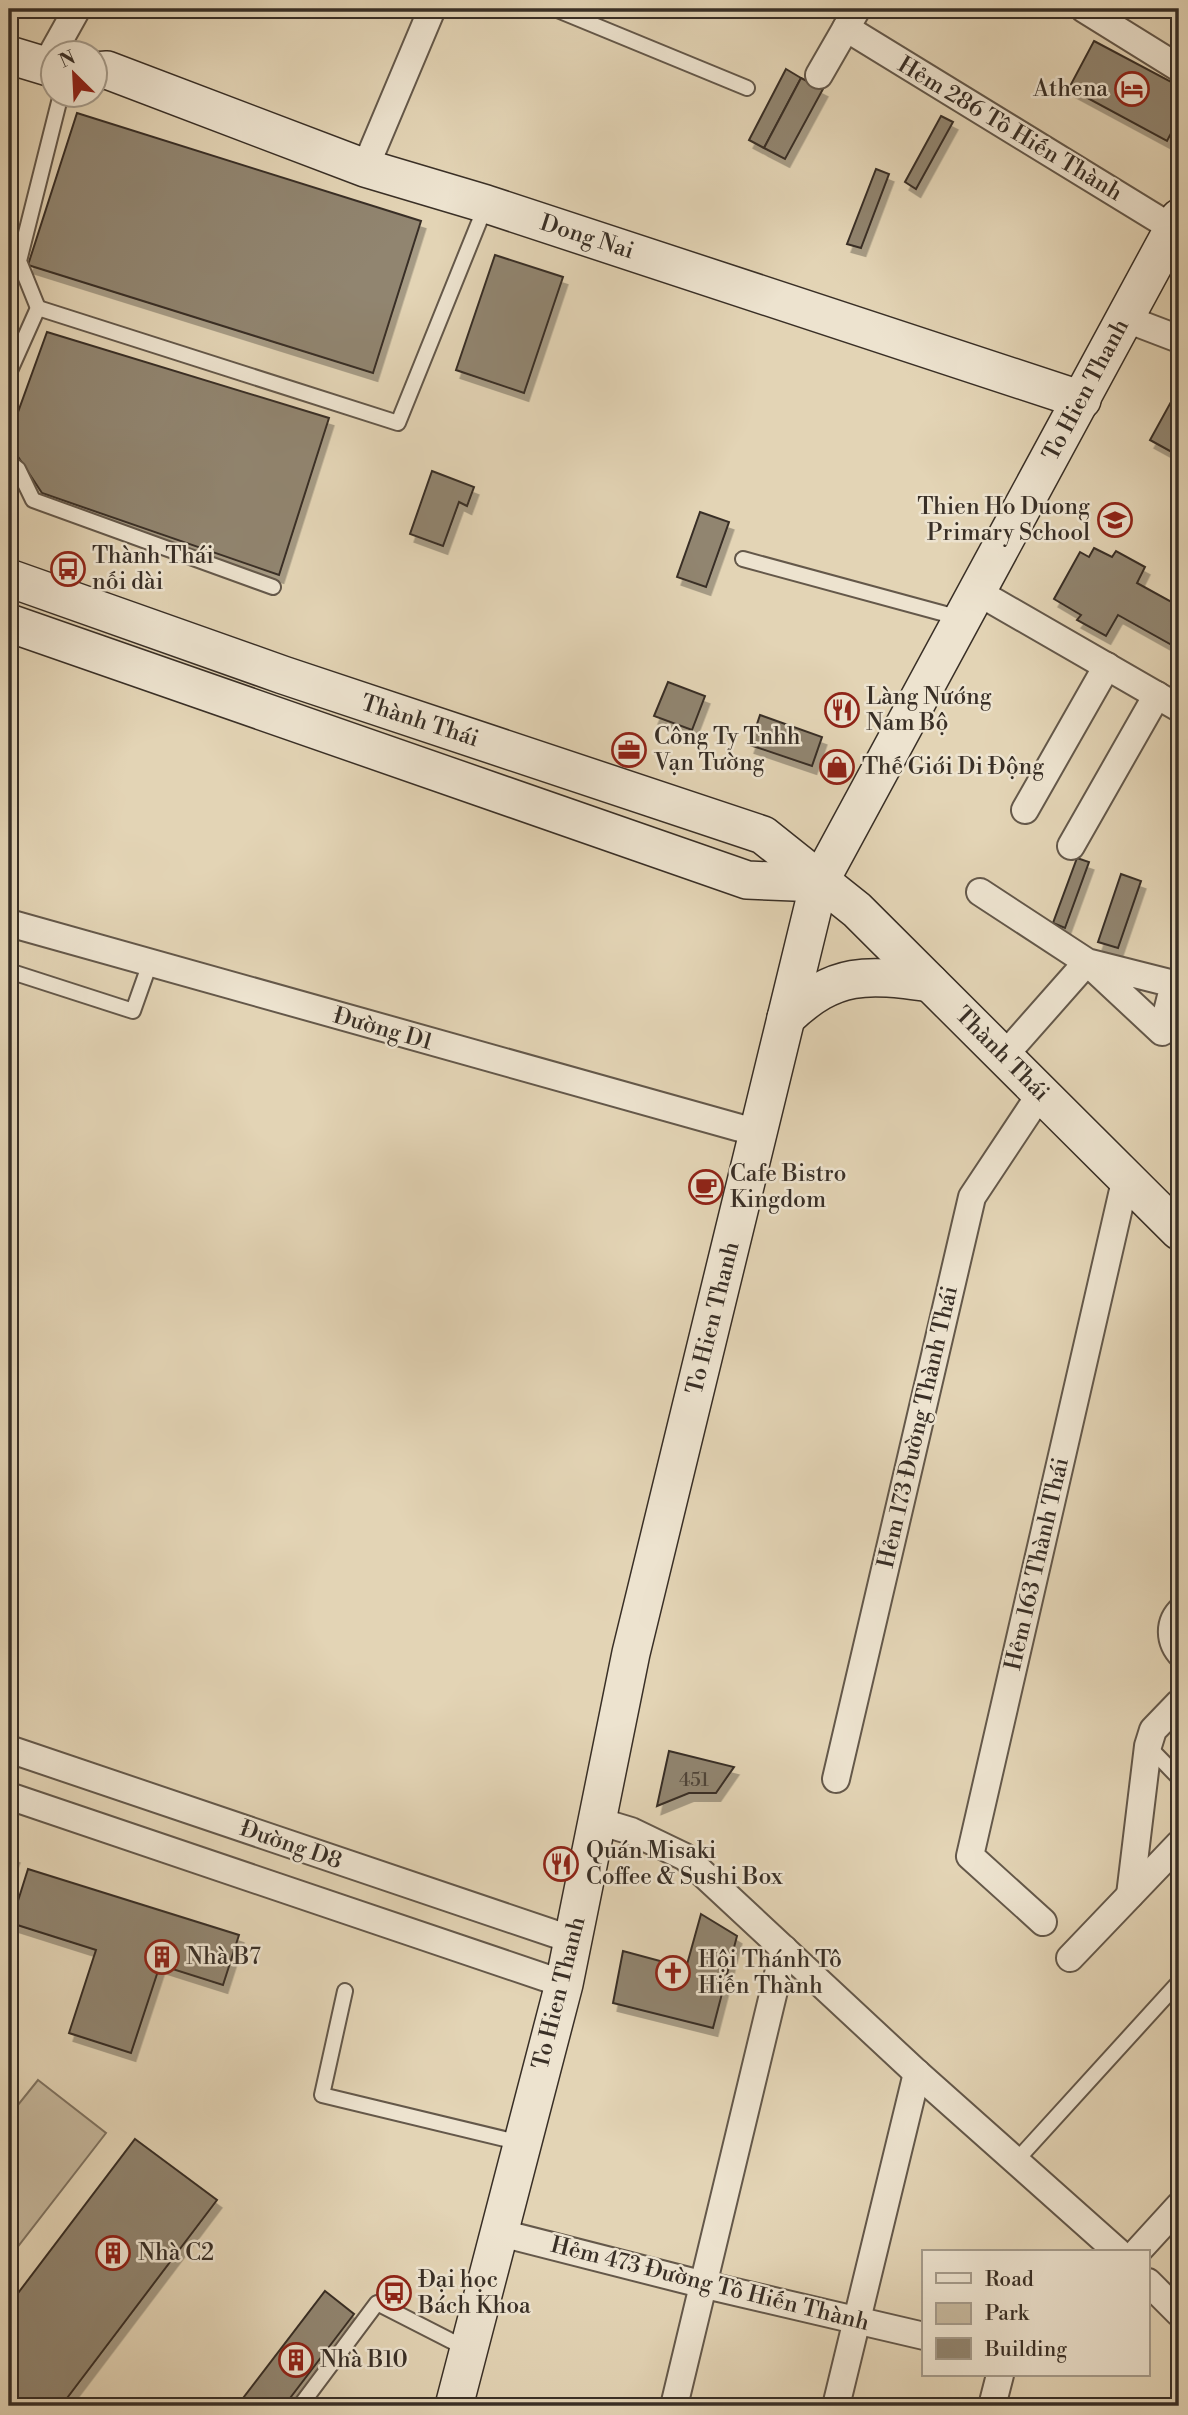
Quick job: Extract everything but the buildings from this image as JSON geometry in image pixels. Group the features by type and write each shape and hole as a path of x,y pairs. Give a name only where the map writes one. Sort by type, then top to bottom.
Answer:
{"main road":[{"path":"9,55 38,63"},
{"name":"Dong Nai","path":"108,70 365,167 486,204 1082,400"},
{"name":"To Hien Thanh","path":"454,2406 497,2232 564,1984 631,1653 819,883 1177,223"},
{"name":"Thành Thái","path":"9,578 283,675 763,835 819,883 857,910 1179,1231"},
{"name":"Thành Thái","path":"9,623 747,880 819,883"},
{"path":"270,715 283,675"},
{"path":"786,1018 810,995 838,982 895,978 930,983"}],"street":[{"path":"65,38 77,9"},
{"path":"365,167 432,9"},
{"path":"1084,9 1179,68"},
{"name":"Hẻm 286 Tô Hiến Thành","path":"819,75 851,19 1177,223"},
{"path":"1124,318 1179,339"},
{"path":"969,604 1107,666 1168,701 1071,846"},
{"path":"1025,810 1107,666"},
{"path":"980,892 1087,962 1004,1056"},
{"name":"Đường D1","path":"9,923 758,1133"},
{"name":"Hẻm 173 Đường Thành Thái","path":"836,1779 972,1197 1041,1093"},
{"name":"Hẻm 163 Thành Thái","path":"1042,1922 970,1856 1126,1177"},
{"path":"1130,1895 1148,1746 1153,1730 1179,1703"},
{"name":"Đường D8","path":"9,1749 573,1940"},
{"name":"Đường D8","path":"9,1796 564,1984"},
{"path":"598,1821 631,1831 685,1857 917,2073 1116,2250"},
{"path":"1070,1958 1179,1844"},
{"path":"674,2406 701,2284 784,1949"},
{"path":"836,2406 917,2073"},
{"path":"1139,2250 1179,2206"},
{"name":"Hẻm 473 Đường Tô Hiến Thành","path":"497,2232 701,2284 922,2336"},
{"path":"1150,2284 1179,2313"},
{"path":"992,2406 1000,2376"}],"lane":[{"path":"555,9 747,88"},
{"path":"9,373 38,308 19,261 46,108"},
{"path":"38,308 398,423 486,204"},
{"path":"9,462 18,469 33,500 273,587"},
{"path":"743,559 969,604"},
{"path":"9,971 133,1011 150,963"},
{"path":"1179,1604 1166,1618 1165,1627 1171,1653 1179,1661"},
{"path":"1148,1746 1179,1778"},
{"path":"1016,2161 1179,1982"},
{"path":"345,1991 322,2095 521,2143"},
{"path":"300,2406 377,2303 467,2349"}],"green space":[{"path":"38,2080 106,2133 16,2249 9,2243 9,2116"}],"place":[{"name":"Athena","path":"1132,89"},
{"name":"Thien Ho Duong Primary School","path":"1115,520"},
{"name":"Thành Thái nối dài","path":"68,569"},
{"name":"Làng Nướng Nam Bộ","path":"842,710"},
{"name":"Công Ty Tnhh Vạn Tường","path":"629,750"},
{"name":"Thế Giới Di Động","path":"837,767"},
{"name":"Cafe Bistro Kingdom","path":"706,1187"},
{"name":"Quán Misaki Coffee & Sushi Box","path":"561,1864"},
{"name":"Nhà B7","path":"162,1957"},
{"name":"Hội Thánh Tô Hiến Thành","path":"673,1973"},
{"name":"Nhà C2","path":"113,2253"},
{"name":"Đại học Bách Khoa","path":"394,2293"},
{"name":"Nhà B10","path":"296,2360"}]}
